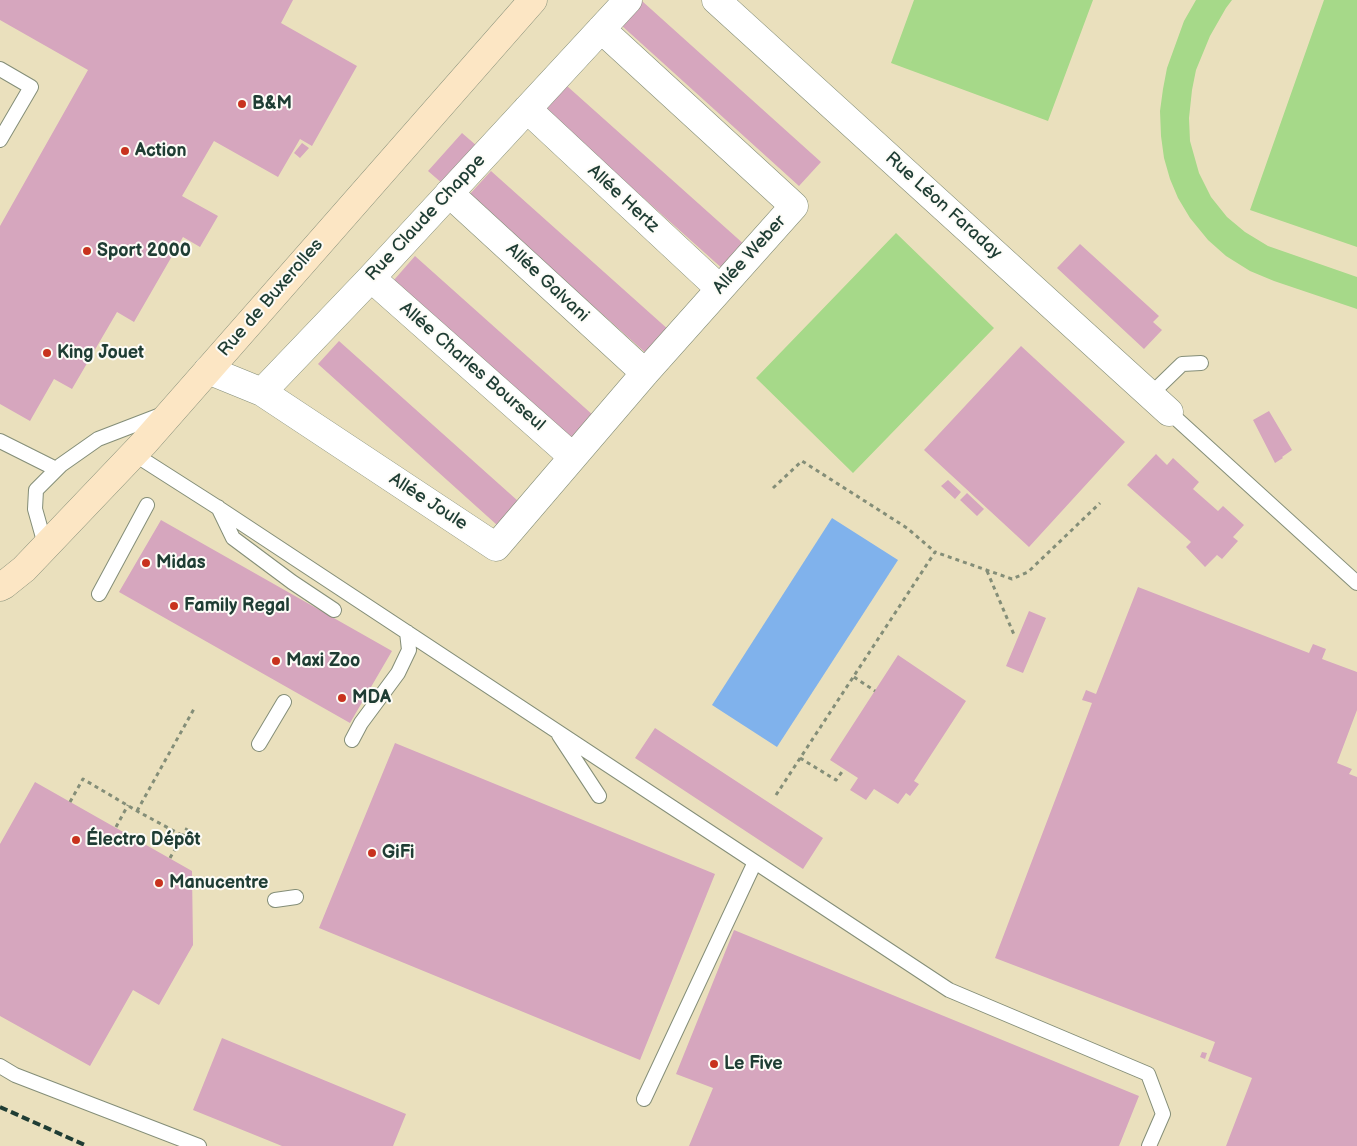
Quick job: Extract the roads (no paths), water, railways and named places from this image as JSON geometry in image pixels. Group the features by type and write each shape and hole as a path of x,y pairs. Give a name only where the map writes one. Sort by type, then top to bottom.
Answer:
{"street":[{"name":"Rue de Buxerolles","path":"0,587 24,570 46,548 174,410 532,0"},
{"name":"Rue Claude Chappe","path":"262,392 628,0"},
{"name":"Rue Léon Faraday","path":"716,0 1160,404"},
{"name":"Allée Weber","path":"573,457 794,206 601,29"},
{"name":"Allée Hertz","path":"527,109 720,289"},
{"name":"Allée Galvani","path":"449,193 645,374"},
{"name":"Allée Charles Bourseul","path":"370,278 573,457"},
{"path":"208,370 262,392"},
{"name":"Allée Joule","path":"262,392 496,547 573,457"}],"lane":[{"path":"0,69 31,87 0,140"},
{"path":"1201,364 1182,364 1160,404 1357,583"},
{"path":"46,548 35,509 36,490 61,465 98,439 174,410"},
{"path":"0,441 56,470"},
{"path":"134,454 949,990 1148,1074 1163,1114 1149,1146"},
{"path":"99,594 147,505"},
{"path":"217,507 233,538 292,582 334,610"},
{"path":"352,740 361,724 398,672 408,650 407,632"},
{"path":"259,744 284,702"},
{"path":"556,730 599,796"},
{"path":"644,1099 755,862"},
{"path":"275,900 296,897"},
{"path":"0,1066 15,1075 199,1146"}],"water":[{"path":"832,518 898,560 777,747 712,705"}],"railway":[{"path":"0,1107 87,1146"}],"place":[{"name":"B&M","path":"242,104"},
{"name":"Action","path":"125,151"},
{"name":"Sport 2000","path":"87,251"},
{"name":"King Jouet","path":"47,353"},
{"name":"Midas","path":"146,563"},
{"name":"Family Regal","path":"174,606"},
{"name":"Maxi Zoo","path":"276,661"},
{"name":"MDA","path":"342,698"},
{"name":"Électro Dépôt","path":"76,840"},
{"name":"GiFi","path":"372,853"},
{"name":"Manucentre","path":"159,883"},
{"name":"Le Five","path":"714,1064"}]}
